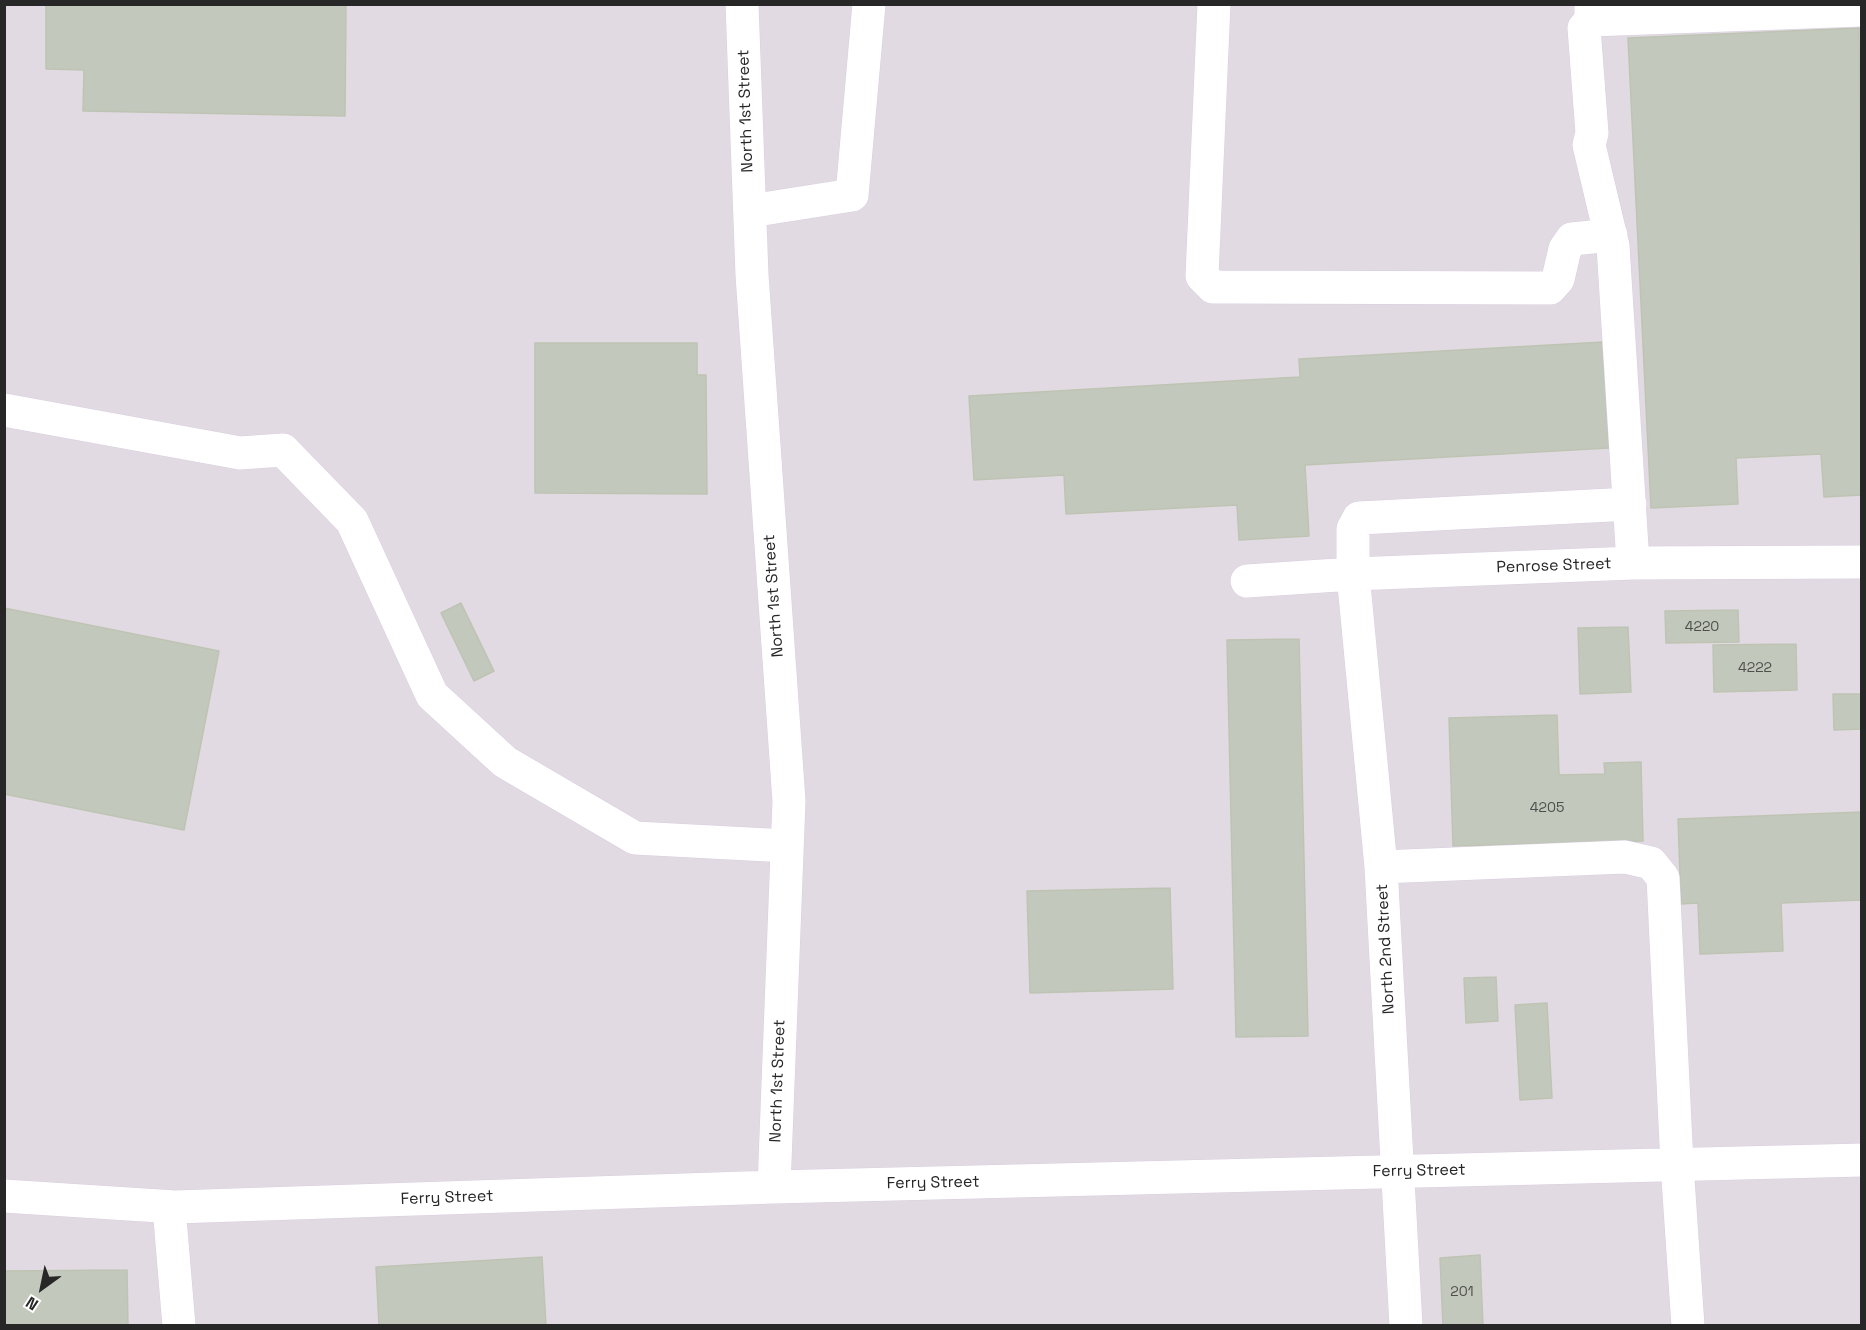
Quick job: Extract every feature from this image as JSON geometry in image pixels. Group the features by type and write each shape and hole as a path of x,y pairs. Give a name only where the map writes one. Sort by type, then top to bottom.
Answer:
{"street":[{"name":"North 1st Street","path":"742,4 750,211 789,801 774,1187"},
{"path":"750,211 852,195 869,4"},
{"path":"1214,4 1202,276 1213,287 1550,288 1558,279 1565,249 1572,240 1611,235"},
{"path":"1633,563 1611,235 1589,145 1592,133 1584,28 1591,12 1862,10"},
{"path":"4,410 240,453 283,450 352,521 432,694 505,762 635,838 787,846"},
{"name":"North 2nd Street","path":"1406,1326 1381,867 1353,574 1353,529 1359,518 1630,504"},
{"name":"Penrose Street","path":"1247,582 1353,574 1633,563 1862,562"},
{"path":"1381,867 1625,857 1651,863 1663,878 1677,1164 1688,1326"},
{"name":"Ferry Street","path":"4,1196 169,1207 774,1187 1862,1160"},
{"path":"169,1207 179,1326"}],"shaded area":[{"path":"5,5 1861,5 1861,1325 5,1325"}],"building":[{"path":"46,4 346,4 345,116 83,111 84,70 46,69"},
{"path":"1859,28 1862,495 1824,497 1821,454 1736,458 1738,504 1651,508 1628,38"},
{"path":"1603,342 1609,448 1305,465 1309,536 1239,540 1237,505 1066,514 1064,475 974,480 969,396 1300,377 1299,359"},
{"path":"535,343 697,343 697,375 706,375 707,494 535,493"},
{"path":"461,603 494,671 474,681 441,613"},
{"path":"4,608 219,651 184,830 4,794"},
{"path":"1738,610 1739,642 1666,643 1665,611"},
{"path":"1628,627 1631,692 1580,694 1578,628"},
{"path":"1299,639 1308,1036 1236,1037 1227,640"},
{"path":"1796,644 1797,690 1714,692 1713,645"},
{"path":"1833,694 1862,694 1862,729 1834,730"},
{"path":"1557,715 1559,775 1605,774 1604,763 1641,762 1643,841 1453,846 1449,718"},
{"path":"1862,812 1862,900 1781,903 1783,951 1700,954 1698,903 1681,904 1678,819"},
{"path":"1170,888 1173,989 1030,993 1027,891"},
{"path":"1496,977 1498,1021 1466,1023 1464,978"},
{"path":"1547,1003 1552,1098 1520,1100 1515,1005"},
{"path":"1480,1255 1483,1326 1443,1326 1440,1258"},
{"path":"542,1257 546,1326 379,1326 376,1267"},
{"path":"127,1270 128,1326 4,1326 4,1271"}]}
